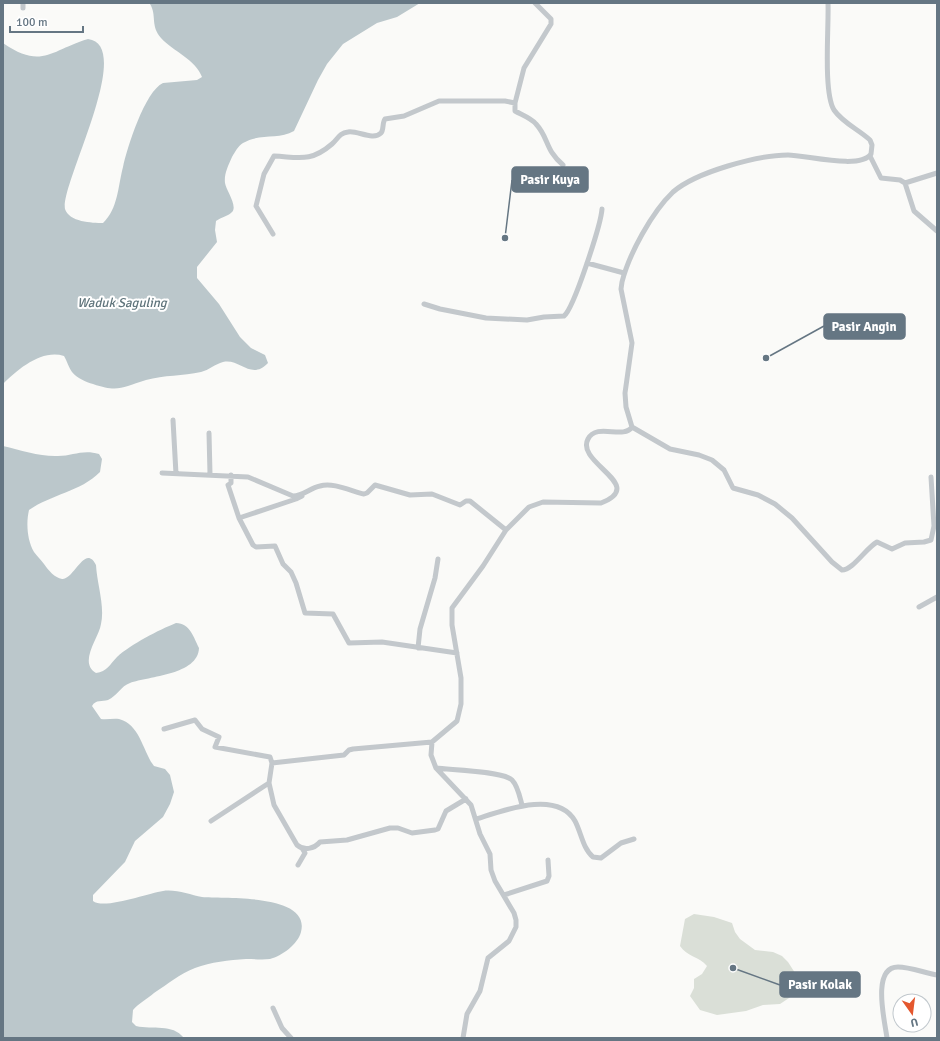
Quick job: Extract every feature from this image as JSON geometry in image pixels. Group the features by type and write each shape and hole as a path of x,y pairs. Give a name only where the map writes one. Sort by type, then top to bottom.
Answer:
{"street":[{"path":"535,3 550,19 551,24 524,68 515,103 515,111 536,123 542,131 550,152 563,165"},
{"path":"828,3 828,75 830,101 838,114 870,140 872,150 870,156 864,159 844,161 800,155 778,155 742,163 701,176 674,192 645,230 624,273 621,289 632,350 626,389 626,407 632,427 670,449 699,455 712,460 724,470 733,488 758,494 775,504 792,518 832,562 842,570 850,567 877,542 892,549 905,543 931,540 934,526 932,477"},
{"path":"273,234 256,206 264,174 274,156 300,160 310,157 333,143 338,135 348,132 372,135 379,134 382,132 386,119 404,116 436,101 500,101 515,103"},
{"path":"870,156 881,178 900,180 905,183 914,211 937,231"},
{"path":"905,183 937,174"},
{"path":"424,304 440,309 486,318 528,320 544,317 564,316 572,302 587,263 600,226 602,209"},
{"path":"587,263 624,273"},
{"path":"173,420 176,474"},
{"path":"272,763 344,755 349,750 353,749 432,742 453,725 460,714 461,678 452,625 452,608 483,566 506,530 522,513 536,504 558,501 602,503 613,497 617,490 616,482 590,456 587,442 589,437 599,432 625,432 632,427"},
{"path":"209,433 210,474"},
{"path":"162,473 210,474 248,477 293,496 303,494 325,485 365,494 375,484 410,495 432,494 460,505 466,500 470,501 506,530"},
{"path":"231,475 231,483 228,485 239,518 253,546 275,546 283,564 291,572 298,587 305,613 334,614 349,642 382,642 457,653"},
{"path":"239,518 298,499 303,494"},
{"path":"418,648 420,629 435,578 438,559"},
{"path":"919,607 937,597"},
{"path":"164,729 195,720 202,729 219,737 215,747 270,757 272,763 270,783 277,811 296,845 302,848 314,848 320,842 347,840 390,828 398,828 412,832 435,830 438,829 446,811 466,799"},
{"path":"432,742 431,755 436,768 471,805 480,834 490,854 493,875 514,913 516,927 509,941 488,958 480,991 467,1014 463,1038"},
{"path":"436,768 497,774 509,777 516,785 522,805"},
{"path":"212,821 270,783"},
{"path":"476,819 522,805 535,804 564,810 573,818 588,851 593,857 601,858 621,843 634,839"},
{"path":"298,865 305,852 302,848"},
{"path":"504,895 547,881 549,876 548,860"},
{"path":"887,1038 882,998 883,978 886,972 898,967 937,975"},
{"path":"273,1008 282,1028 291,1038"}],"shaded area":[{"path":"694,914 714,917 732,923 735,932 740,939 755,950 773,952 782,956 797,976 798,985 795,994 780,1004 763,1005 746,1011 717,1015 700,1010 690,996 694,988 694,979 702,974 707,966 683,950 680,946 685,919"}],"water":[{"name":"Waduk Saguling","path":"144,3 420,3 397,17 377,23 343,44 327,64 294,131 288,134 256,138 243,143 237,149 229,164 225,183 234,206 229,215 216,221 215,230 217,242 197,267 197,278 219,304 240,337 251,348 265,355 268,363 262,368 251,370 235,363 223,362 201,372 153,378 115,389 102,387 82,380 72,372 64,356 47,355 23,367 3,384 3,43 16,51 37,56 55,52 88,39 101,47 104,65 100,89 93,117 73,173 65,209 71,217 81,221 103,223 112,211 115,204 128,147 143,108 156,88 163,83 197,80 202,77 190,61 161,38 156,29 152,8 150,4"},
{"path":"3,446 49,456 61,456 87,452 99,454 102,459 100,472 92,479 75,489 47,500 29,510 28,520 29,537 34,552 57,577 62,579 66,578 79,564 88,558 92,559 96,565 102,617 99,630 89,656 91,668 96,673 103,671 117,657 137,642 176,623 188,628 199,648 197,657 182,669 127,684 108,700 97,702 92,706 101,719 119,719 132,726 154,766 165,769 170,775 174,792 163,817 135,841 125,862 93,895 93,901 106,904 156,892 173,891 202,897 246,899 280,904 293,910 301,919 301,932 297,941 289,949 279,955 270,959 233,960 207,964 195,968 174,979 140,1003 133,1010 132,1022 136,1026 174,1030 184,1038 3,1038"}],"place":[{"name":"Pasir Kuya","path":"505,238"},
{"name":"Pasir Angin","path":"766,358"},
{"name":"Pasir Kolak","path":"733,968"}]}
